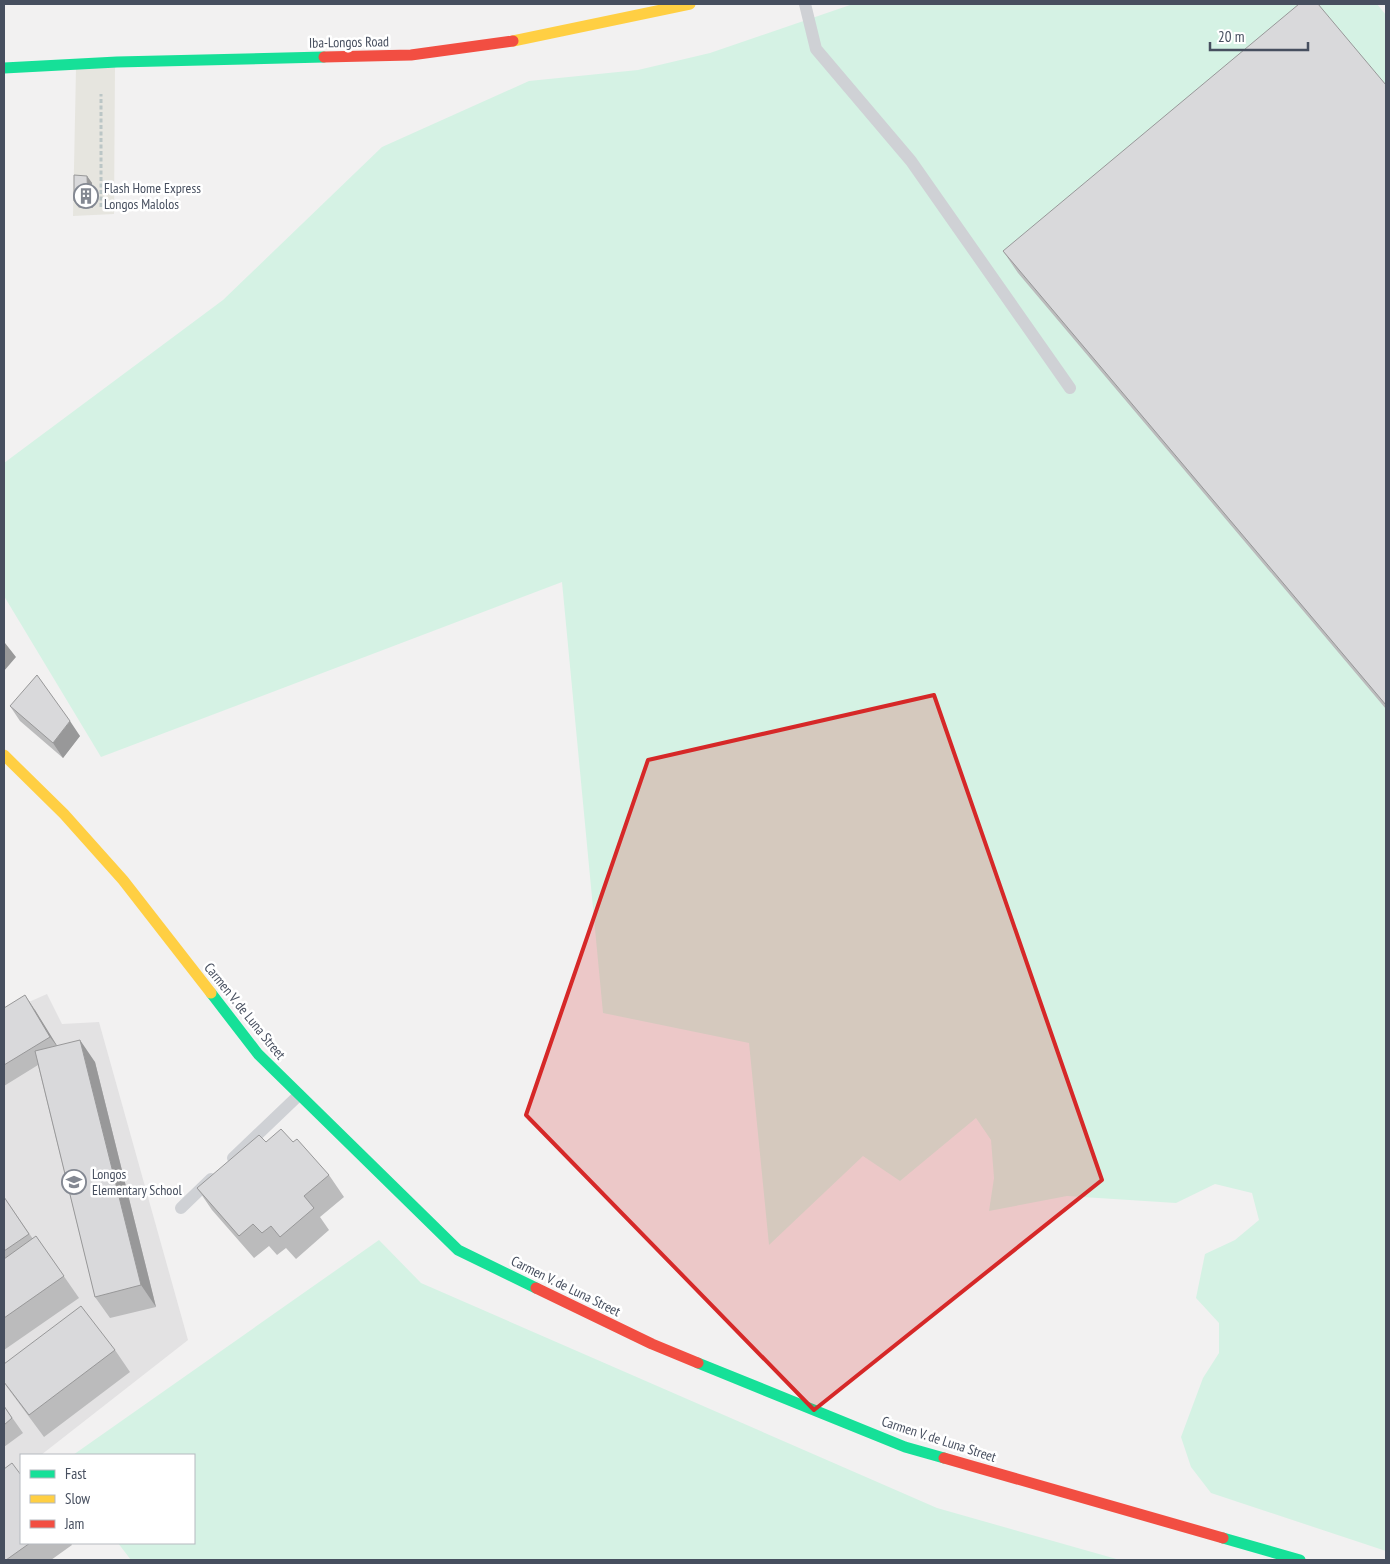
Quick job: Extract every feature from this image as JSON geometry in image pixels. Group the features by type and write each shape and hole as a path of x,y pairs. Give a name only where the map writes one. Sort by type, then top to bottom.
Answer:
{"street":[{"name":"Iba-Longos Road","path":"4,68 101,63 411,55 500,44 690,4"},
{"name":"Carmen V. de Luna Street","path":"4,756 64,814 123,880 258,1054 458,1250 652,1344 905,1446 1300,1560"}],"lane":[{"path":"805,4 816,49 911,161 1070,388"},
{"path":"180,1208 299,1095"}],"path":[{"path":"101,63 101,207"}],"highlighted area":[{"path":"934,695 1102,1180 814,1410 526,1115 648,760"}],"shaded area":[{"path":"115,67 114,214 73,216 76,69"},
{"name":"Longos Elementary School","path":"47,994 62,1024 99,1022 188,1340 42,1454 20,1454 20,1472 4,1485 4,1013"}],"green space":[{"path":"853,4 1377,4 1386,15 1386,1551 1211,1493 1191,1467 1181,1437 1203,1378 1219,1353 1219,1323 1196,1298 1205,1254 1235,1240 1259,1220 1252,1193 1215,1184 1176,1203 1067,1196 989,1211 994,1178 991,1140 976,1118 900,1181 863,1156 769,1245 749,1043 603,1013 562,582 101,757 4,596 4,463 223,300 382,147 529,81 638,70 710,53"},
{"path":"379,1240 421,1283 937,1508 1120,1560 131,1560 119,1544 195,1544 195,1454 74,1454"}],"building":[{"path":"1299,4 1318,4 1386,85 1386,705 1003,251"},
{"path":"74,175 87,176 88,201 74,201"},
{"path":"37,675 70,721 53,743 10,706"},
{"path":"25,995 50,1037 4,1065 4,1008"},
{"path":"80,1040 141,1285 95,1297 35,1051"},
{"path":"281,1129 293,1142 297,1139 329,1175 304,1196 314,1208 280,1237 271,1226 262,1233 253,1224 239,1236 197,1188 259,1135 266,1142"},
{"path":"4,1197 29,1234 4,1251"},
{"path":"36,1236 64,1276 4,1318 4,1259"},
{"path":"81,1306 115,1350 29,1415 4,1382 4,1364"},
{"path":"4,1406 12,1418 4,1425"},
{"path":"12,1463 20,1474 20,1544 29,1544 6,1560 4,1560 4,1469"}],"traffic: fast":[{"path":"4,68 117,62 324,57"},
{"path":"211,993 258,1054 458,1250 536,1288"},
{"path":"698,1363 905,1447 944,1458"},
{"path":"1223,1538 1300,1560"}],"traffic: slow":[{"path":"513,41 690,4"},
{"path":"4,755 64,814 123,880 211,993"}],"traffic: jam":[{"path":"324,57 411,55 513,41"},
{"path":"536,1288 652,1344 698,1363"},
{"path":"944,1458 1223,1538"}],"place":[{"name":"Flash Home Express Longos Malolos","path":"86,196"},
{"name":"Longos Elementary School","path":"74,1182"}]}
